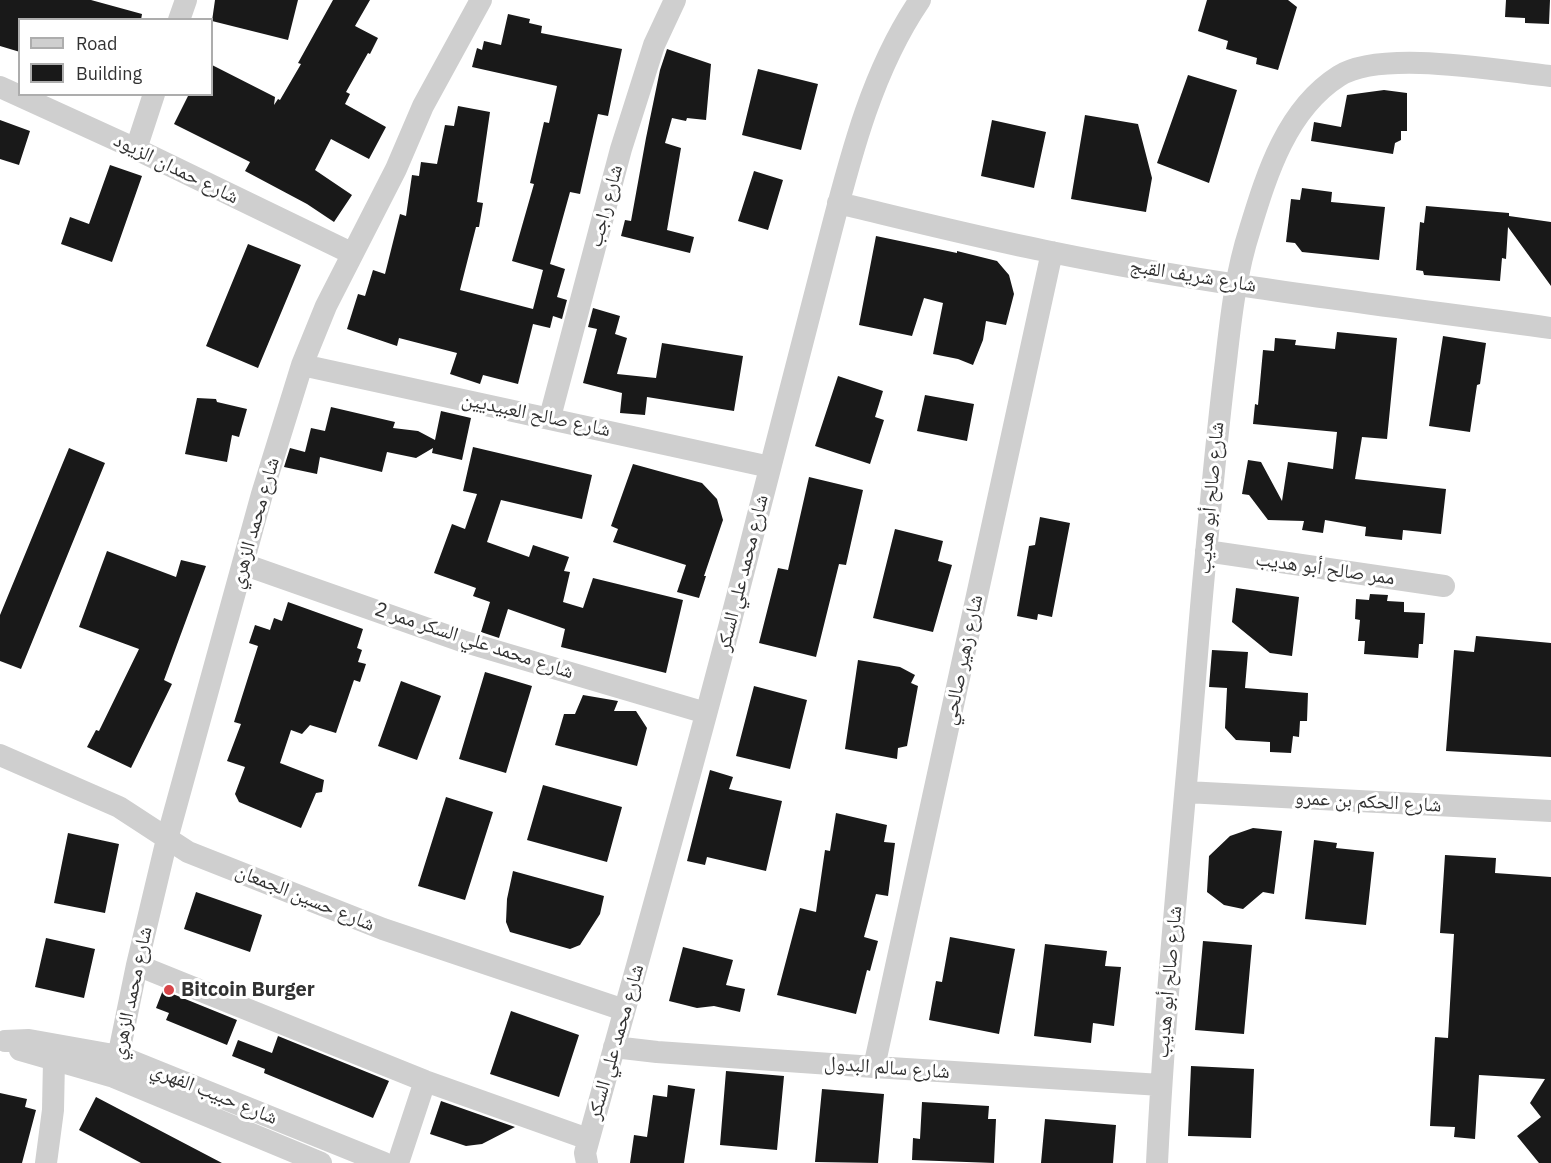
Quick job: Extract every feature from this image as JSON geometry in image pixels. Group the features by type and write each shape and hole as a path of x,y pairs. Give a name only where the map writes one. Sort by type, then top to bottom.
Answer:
{"street":[{"path":"180,18 186,0"},
{"name":"شارع محمد الزهري","path":"116,1066 167,839 243,564 302,364 326,306 351,253 396,169 423,106 481,0"},
{"name":"شارع راجب","path":"550,417 621,149 654,45 675,0"},
{"name":"شارع محمد علي السكر","path":"580,1157 614,1047 706,713 838,203 881,73 895,42 920,0"},
{"name":"شارع صالح أبو هديب","path":"1157,1163 1169,971 1218,425 1236,284 1249,230 1270,171 1286,135 1302,109 1341,75 1365,65 1398,63 1445,65 1551,76"},
{"name":"شارع حمدان الزيود","path":"0,87 18,95"},
{"name":"شارع حمدان الزيود","path":"20,96 136,149 351,253"},
{"path":"136,149 153,96"},
{"name":"شارع شريف القبج","path":"838,203 1052,252 1236,284 1551,328"},
{"name":"شارع زهير صالحي","path":"874,1067 1052,252"},
{"name":"شارع صالح العبيديين","path":"302,364 770,467"},
{"name":"ممر صالح أبو هديب","path":"1206,551 1444,586"},
{"name":"شارع محمد علي السكر ممر 2","path":"243,564 462,641 706,713"},
{"name":"شارع حسين الجمعان","path":"0,755 119,807 188,852 383,929 624,1010"},
{"name":"شارع الحكم بن عمرو","path":"1186,792 1551,811"},
{"path":"137,965 425,1081 580,1157"},
{"name":"شارع حبيب الفهري","path":"2,1041 29,1040 116,1066 384,1163"},
{"name":"شارع حبيب الفهري","path":"2,1041 25,1053 54,1060 116,1066 282,1155 321,1163"},
{"name":"شارع سالم البدول","path":"614,1047 874,1067 1161,1084"},
{"path":"50,1161 54,1060"},
{"path":"398,1163 425,1081"}],"building":[{"path":"0,0 91,0 142,14 141,18 18,18 18,51 0,46"},
{"path":"215,0 298,0 288,40 213,21"},
{"path":"333,0 370,0 355,26 378,38 346,92 350,94 345,104 386,127 369,159 331,139 315,170 352,195 334,222 307,204 245,171 250,162 174,124 188,96 213,96 213,66 275,97 274,105 278,99 280,100 301,64 298,63"},
{"path":"1207,0 1288,0 1297,7 1278,70 1256,64 1257,58 1226,49 1228,41 1198,31"},
{"path":"1506,0 1550,0 1549,24 1525,23 1525,18 1505,17"},
{"path":"508,14 530,19 529,23 542,26 541,33 622,49 608,116 598,114 580,194 570,192 550,264 565,269 557,297 567,300 562,319 553,316 550,328 533,324 518,384 483,375 480,384 450,374 457,353 399,338 397,346 347,329 358,294 365,296 373,270 385,274 400,214 406,216 412,175 419,176 421,162 437,164 445,125 454,126 458,106 490,112 477,202 483,203 479,227 476,227 460,290 533,309 543,270 512,261 534,184 530,183 544,122 549,123 557,86 472,67 477,48 482,50 484,41 501,45"},
{"path":"667,49 711,64 706,120 687,118 686,121 672,118 665,143 681,148 667,230 694,237 690,253 621,236 625,220 631,221 660,70"},
{"path":"758,69 818,84 801,150 742,135"},
{"path":"1188,75 1237,90 1209,183 1157,163"},
{"path":"1384,90 1407,93 1407,131 1401,131 1401,140 1395,143 1393,154 1311,141 1314,122 1341,127 1347,95"},
{"path":"1085,115 1138,124 1152,178 1146,212 1071,199"},
{"path":"0,120 30,131 19,165 0,159"},
{"path":"992,120 1046,132 1034,188 981,176"},
{"path":"110,165 142,176 112,262 61,244 70,217 89,224"},
{"path":"754,171 783,180 768,230 738,221"},
{"path":"1302,188 1332,192 1331,202 1385,207 1379,260 1302,252 1295,243 1286,242 1291,199 1300,200"},
{"path":"1426,206 1509,213 1509,216 1551,222 1551,286 1508,227 1506,259 1502,258 1500,281 1424,275 1423,271 1416,270 1420,222 1424,223"},
{"path":"876,236 997,261 1009,275 1014,294 1006,325 986,321 983,340 973,365 958,359 933,354 943,303 924,298 912,336 859,325"},
{"path":"248,244 301,265 258,368 206,346"},
{"path":"593,308 620,316 615,334 627,338 617,374 656,378 662,343 743,356 734,411 647,397 645,415 620,413 622,393 583,383 597,329 588,327"},
{"path":"1337,332 1397,338 1387,439 1362,437 1355,479 1446,489 1441,534 1403,530 1402,540 1365,536 1366,527 1325,520 1323,533 1302,530 1304,521 1268,520 1249,495 1242,494 1248,460 1261,462 1282,501 1288,462 1333,469 1337,432 1253,424 1255,404 1258,405 1263,350 1274,351 1275,338 1296,340 1295,345 1335,349"},
{"path":"1443,336 1486,343 1470,432 1429,426"},
{"path":"838,376 883,391 875,417 884,420 870,464 815,446"},
{"path":"925,395 974,404 967,441 917,431"},
{"path":"197,398 216,399 217,402 247,409 239,437 232,435 227,462 185,454"},
{"path":"331,407 395,422 393,428 418,431 435,440 441,411 471,418 462,460 432,453 433,448 416,458 387,452 382,472 320,457 317,474 284,467 290,448 305,452 311,428 325,431"},
{"path":"473,447 592,475 582,519 501,500 487,542 529,557 533,545 569,557 564,571 570,572 563,602 583,608 593,578 683,600 666,673 561,647 565,629 508,609 499,638 481,632 490,602 473,596 476,588 434,573 452,524 465,529 477,494 463,491"},
{"path":"69,448 105,463 21,669 0,661 0,615"},
{"path":"633,464 702,483 717,499 723,520 699,598 677,592 686,565 613,542 618,529 611,526"},
{"path":"809,477 863,490 846,565 839,564 816,657 759,643 778,568 788,570"},
{"path":"1040,517 1070,523 1052,617 1038,614 1037,620 1017,616 1029,546 1035,545"},
{"path":"895,529 943,541 938,561 952,565 933,632 873,618"},
{"path":"107,551 176,577 181,560 206,566 164,680 172,684 131,768 87,747 96,730 99,731 139,649 79,627"},
{"path":"1236,588 1299,597 1292,656 1270,653 1232,622"},
{"path":"1370,594 1388,595 1387,601 1404,602 1404,612 1425,613 1423,644 1419,644 1418,658 1364,654 1365,641 1358,641 1360,620 1355,619 1356,599 1369,600"},
{"path":"288,602 363,629 357,648 362,650 358,662 366,664 360,682 354,680 336,733 310,725 302,734 291,730 280,763 324,780 322,792 316,793 301,828 239,802 235,794 245,767 227,761 241,724 234,722 258,646 249,643 255,625 270,630 274,618 282,621"},
{"path":"1476,636 1551,643 1551,757 1446,751 1454,650 1474,652"},
{"path":"1212,650 1248,652 1245,688 1308,693 1307,721 1300,721 1299,737 1293,736 1291,753 1270,752 1270,742 1236,740 1225,728 1227,688 1209,687"},
{"path":"858,660 900,667 915,675 911,683 918,686 907,746 898,748 897,759 845,749"},
{"path":"485,672 532,686 506,773 459,759"},
{"path":"401,681 441,696 417,760 378,746"},
{"path":"754,686 807,700 790,769 736,756"},
{"path":"583,695 618,701 614,711 636,711 647,728 637,766 555,745 564,714 575,714"},
{"path":"710,770 733,777 729,789 782,801 766,871 707,857 705,865 687,861"},
{"path":"543,785 622,807 607,862 527,840"},
{"path":"446,797 493,812 465,900 418,886"},
{"path":"836,813 887,825 884,842 895,843 888,896 876,894 864,937 878,941 870,971 867,970 856,1014 777,995 800,908 816,912 825,850 830,851"},
{"path":"1253,828 1282,831 1274,894 1263,892 1243,909 1224,905 1207,892 1209,856 1230,836"},
{"path":"68,833 119,844 105,913 54,903"},
{"path":"1314,840 1337,843 1336,848 1374,852 1366,925 1305,919"},
{"path":"1445,855 1496,858 1495,873 1551,877 1551,1163 1539,1163 1517,1136 1541,1117 1530,1103 1545,1079 1479,1075 1475,1139 1454,1137 1455,1127 1430,1126 1435,1037 1448,1038 1454,934 1440,933"},
{"path":"513,871 604,896 600,914 580,945 570,949 510,932 506,922 507,899"},
{"path":"196,892 262,915 250,952 184,929"},
{"path":"950,937 1015,949 999,1034 929,1020 936,981 942,982"},
{"path":"46,938 95,949 84,998 35,987"},
{"path":"1203,941 1252,945 1244,1034 1195,1030"},
{"path":"1045,944 1107,951 1105,966 1121,967 1114,1026 1093,1023 1091,1043 1034,1036"},
{"path":"683,947 733,960 726,985 745,989 740,1012 714,1006 697,1008 669,1001"},
{"path":"163,990 237,1020 227,1045 166,1020 169,1013 156,1008"},
{"path":"511,1011 579,1035 559,1097 490,1074"},
{"path":"278,1036 389,1081 373,1118 264,1073 265,1069 232,1056 238,1040 272,1053"},
{"path":"1191,1066 1254,1069 1251,1138 1188,1136"},
{"path":"726,1071 784,1076 777,1150 720,1145"},
{"path":"668,1085 695,1089 684,1163 630,1163 634,1135 647,1137 653,1095 667,1097"},
{"path":"822,1089 884,1094 878,1163 815,1162"},
{"path":"0,1093 27,1099 25,1107 36,1110 22,1163 0,1163"},
{"path":"96,1097 222,1163 141,1163 79,1130"},
{"path":"441,1101 515,1127 482,1144 466,1146 430,1134"},
{"path":"922,1102 989,1106 988,1119 996,1119 994,1163 912,1160 913,1138 920,1139"},
{"path":"1045,1119 1116,1125 1113,1163 1041,1163"}],"place":[{"name":"Bitcoin Burger","path":"169,990"}]}
